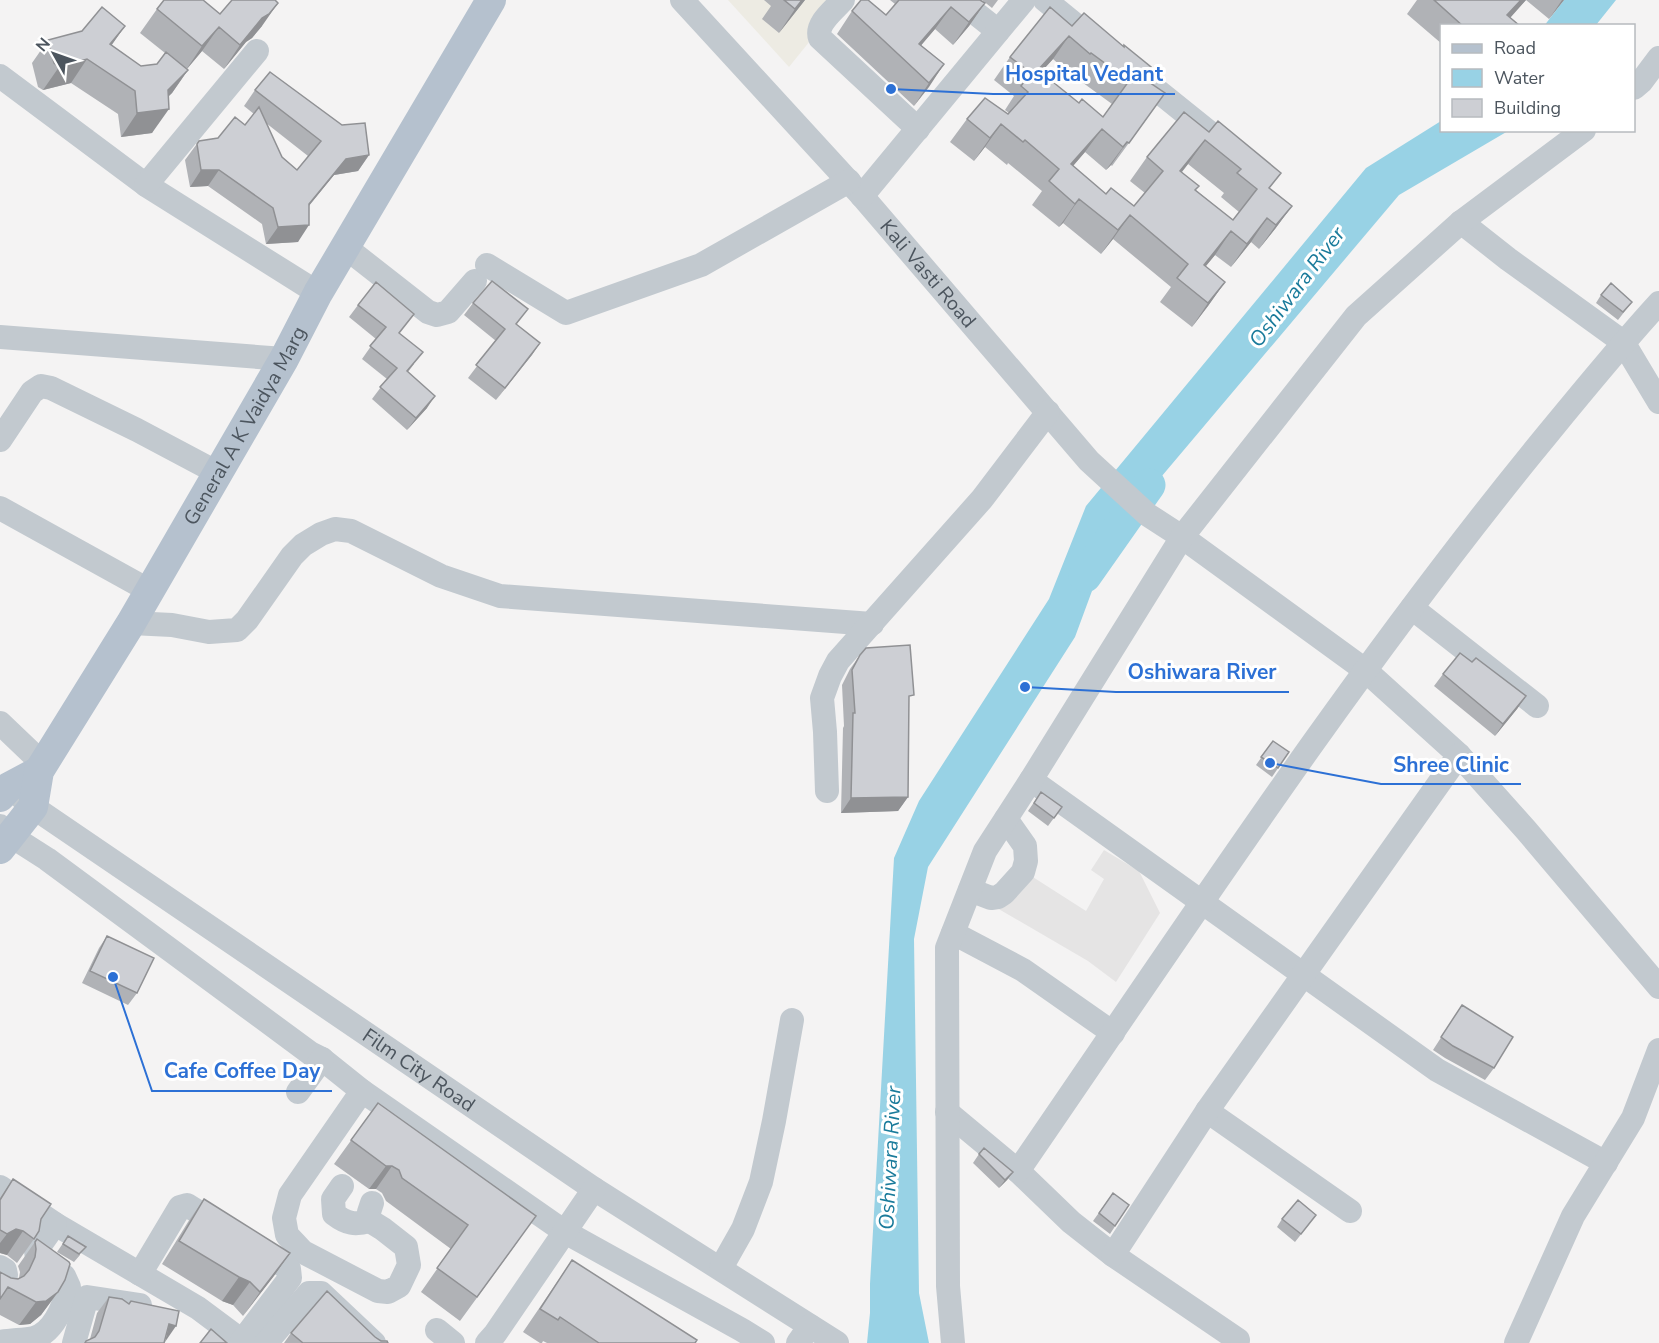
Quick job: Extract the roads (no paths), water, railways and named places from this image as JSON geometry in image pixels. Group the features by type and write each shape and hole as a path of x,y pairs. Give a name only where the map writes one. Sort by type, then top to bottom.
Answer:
{"main road":[{"name":"General A K Vaidya Marg","path":"4,837 33,807 41,768 150,591 284,359 318,293 491,0"},
{"path":"4,792 41,768"}],"street":[{"name":"Kali Vasti Road","path":"682,0 856,188 1089,461 1148,514 1365,670 1459,755 1659,987"},
{"path":"843,0 820,26 818,33 820,38 918,129"},
{"path":"960,0 998,31"},
{"path":"345,247 428,312 437,315 448,312 481,273 566,314 701,265 856,188 918,129 1024,0"},
{"path":"1045,0 1240,157"},
{"path":"146,185 257,51"},
{"path":"1635,87 1659,58"},
{"path":"0,76 146,185 318,293"},
{"path":"953,1343 948,1286 947,948 986,851 1182,537 1356,316 1461,222 1581,132"},
{"path":"1461,222 1508,260 1623,342 1659,402"},
{"path":"1018,1171 1365,670 1485,512 1623,342 1659,303"},
{"path":"0,337 284,359"},
{"path":"0,441 32,392 41,386 51,388 218,473"},
{"path":"827,791 822,698 838,661 982,500 1048,412"},
{"path":"0,508 150,591"},
{"path":"131,623 172,625 209,632 237,630 247,620 292,556 303,545 335,529 351,531 441,576 500,596 872,624"},
{"path":"1412,608 1537,705"},
{"path":"0,723 41,768"},
{"path":"1113,1255 1207,1112 1459,755"},
{"path":"1031,780 1437,1070 1606,1163"},
{"name":"Film City Road","path":"4,792 33,807 594,1189 721,1268 804,1334 837,1343"},
{"path":"970,890 991,898 998,897 1023,872 1026,861 1024,846 1006,819"},
{"path":"4,837 47,859 310,1053 565,1232 737,1336 763,1343"},
{"path":"953,933 1023,970 1113,1033"},
{"path":"721,1268 743,1229 761,1182 792,1020"},
{"path":"1516,1343 1573,1216 1633,1118 1659,1050"},
{"path":"298,1092 321,1059"},
{"path":"342,1186 333,1199 334,1214 346,1223 357,1225 371,1212 383,1228 406,1247 409,1265 399,1286 388,1292 378,1291 303,1252 286,1235 284,1218 290,1195 362,1090"},
{"path":"947,1112 1018,1171 1071,1222 1113,1255 1238,1340"},
{"path":"1207,1112 1350,1212"},
{"path":"0,1187 55,1224 198,1308 243,1342"},
{"path":"494,1341 594,1189"},
{"path":"140,1274 180,1207 187,1205 289,1269 290,1278 243,1342"},
{"path":"0,1342 34,1338 46,1332 65,1301 69,1287 64,1276 37,1258 36,1251 55,1224"},
{"path":"0,1268 6,1275 0,1288"},
{"path":"243,1342 309,1293 321,1293 374,1343"},
{"path":"74,1343 87,1297 183,1312 243,1342"}],"water":[{"path":"1564,0 1616,0 1597,24 1546,24"},
{"path":"1440,122 1440,132 1506,132 1399,195 1113,534 1075,637 928,867 914,939 919,1293 929,1343 867,1343 894,858 919,801 1049,599 1086,506 1366,168"}],"waterway":[{"name":"Oshiwara River","path":"1085,576 1149,485"}],"place":[{"name":"Hospital Vedant","path":"891,89"},
{"name":"Oshiwara River","path":"1025,687"},
{"name":"Shree Clinic","path":"1270,763"},
{"name":"Cafe Coffee Day","path":"113,977"}]}
